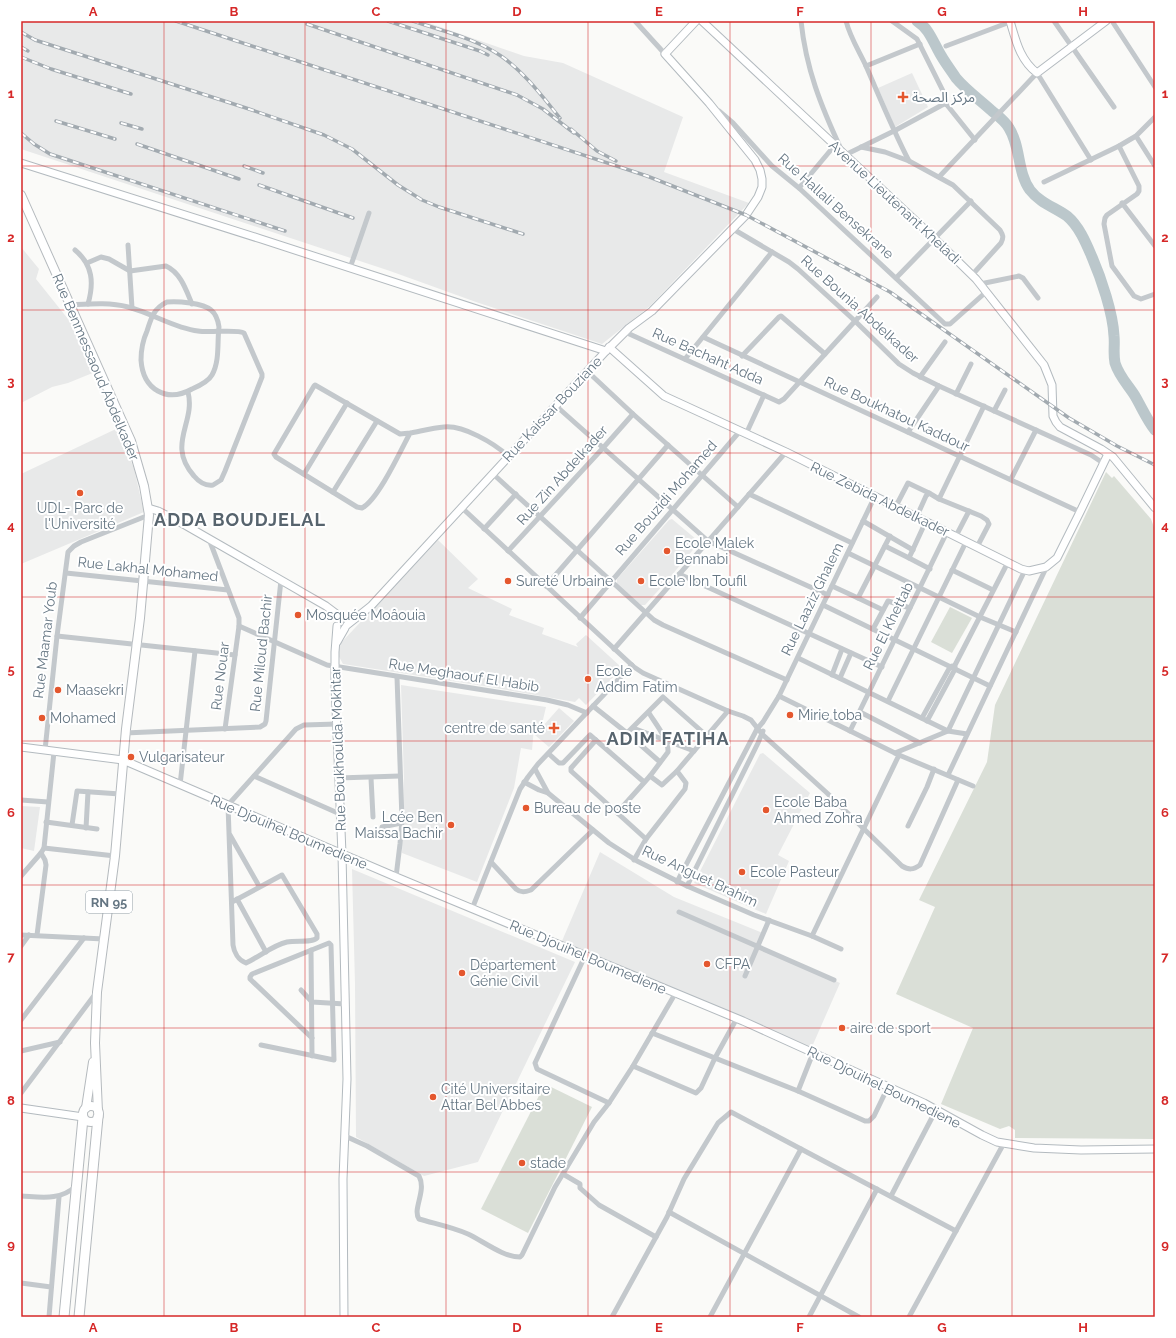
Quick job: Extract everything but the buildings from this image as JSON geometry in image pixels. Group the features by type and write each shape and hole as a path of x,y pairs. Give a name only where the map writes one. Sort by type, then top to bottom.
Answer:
{"highway":[{"name":"RN 95","path":"64,1317 84,1113"},
{"name":"RN 95","path":"79,1317 98,1115"}],"main road":[{"name":"Rue Benmessaoud Abdelkader","path":"21,195 130,441 144,486 148,511 143,581 123,760"},
{"name":"RN 95","path":"98,1115 95,1043 97,992 115,856 123,760"},
{"name":"RN 95","path":"84,1113 95,1043"},
{"path":"93,1106 97,1110 98,1115 92,1122 87,1122 84,1113 93,1106"}],"street":[{"path":"635,21 665,54 696,21"},
{"name":"Avenue Lieutenant Kheladi","path":"702,21 972,275 1044,365 1052,385 1052,407 1053,416 1056,422 1060,427 1113,457 1155,508"},
{"path":"801,21 802,38 807,63 814,86 843,153 861,147 945,104 974,140"},
{"path":"846,21 848,29 909,161"},
{"path":"946,46 1010,21 1021,55 1026,63 1037,73 1091,160"},
{"path":"1054,21 1071,48 1114,107"},
{"path":"940,177 1037,73 1106,21"},
{"path":"1112,21 1155,86"},
{"path":"894,22 917,39 943,91"},
{"path":"866,66 920,44"},
{"name":"Rue Kaissar Bouziane","path":"344,622 365,611 607,349 625,332 652,311 733,229 746,215 758,197 762,187 762,179 760,170 748,150 709,103 665,54"},
{"name":"Rue Hallali Bensekrane","path":"709,103 733,123 772,166 799,188 943,323 948,325 986,292"},
{"path":"1044,182 1119,146 1136,136 1155,117"},
{"path":"1136,136 1155,166"},
{"path":"799,188 835,145"},
{"path":"1119,146 1139,186 1139,191 1105,218 1104,224 1111,262 1134,296 1141,299 1155,294"},
{"path":"861,147 885,152 909,161 940,177 953,185 1000,230 1004,239 972,275"},
{"path":"21,163 607,349"},
{"path":"896,278 971,201"},
{"path":"1122,203 1155,246"},
{"path":"350,268 369,213"},
{"name":"Rue Bounia Abdelkader","path":"733,229 789,262 798,269 900,364 939,386 1091,455 1103,463"},
{"path":"128,245 132,308"},
{"path":"75,250 87,263 90,273 91,284 88,304"},
{"path":"685,358 772,252"},
{"path":"87,263 102,257 109,259 130,271 166,266 177,273 192,304"},
{"path":"980,284 1019,276 1024,278 1038,298"},
{"path":"800,382 877,297"},
{"path":"167,302 205,306 215,314 218,321 216,364 212,374 201,385 188,392 180,394 161,394 154,390 147,380 142,365 141,351 152,315 157,308 167,302"},
{"path":"70,305 116,304 132,308 198,331 243,332 262,376 221,480 213,486 204,484 193,475 188,468 182,451 182,436 190,403 188,392"},
{"path":"742,356 778,317 782,316 825,354"},
{"name":"Rue Bachaht Adda","path":"625,332 685,358 777,402 781,402 800,382"},
{"name":"Rue Boukhatou Kaddour","path":"703,337 1080,512"},
{"path":"920,376 945,342"},
{"name":"Rue Zebida Abdelkader","path":"607,349 664,396 786,452 1025,570"},
{"path":"956,394 971,364"},
{"path":"587,371 738,507"},
{"path":"410,433 381,486 364,506 360,508 276,457 274,453 315,385 400,434 444,427 455,427 467,431 502,450 508,456"},
{"path":"908,432 939,386"},
{"path":"994,411 1005,390"},
{"name":"Rue Bouzidi Mohamed","path":"580,618 702,475 743,433 764,395"},
{"path":"304,474 347,403"},
{"path":"555,405 708,541 828,595"},
{"path":"939,499 984,406"},
{"name":"Rue Zin Abdelkader","path":"508,551 633,414"},
{"path":"333,492 377,420"},
{"path":"1011,479 1036,430"},
{"path":"546,586 668,445"},
{"path":"614,650 786,452"},
{"path":"948,775 1048,566 1060,553 1108,454"},
{"path":"492,473 646,613 663,625 787,680"},
{"path":"896,506 908,483 939,499 981,516 987,520 989,524 977,547"},
{"path":"917,516 926,496 929,493"},
{"path":"484,529 516,494"},
{"path":"749,494 852,543"},
{"name":"Rue Laaziz Ghalem","path":"677,882 757,729 770,712 779,696 875,496"},
{"path":"461,507 632,665 643,673 751,720 762,734 827,793 902,866 909,869 914,869 920,865 958,780"},
{"path":"148,511 158,511 178,521 326,606 344,622"},
{"name":"Rue Maamar Youb","path":"45,750 56,636 68,552 74,546 148,511"},
{"path":"956,536 969,511"},
{"path":"863,521 913,550"},
{"path":"909,558 926,521"},
{"name":"Rue El Khettab","path":"850,731 947,532"},
{"path":"858,598 890,536"},
{"name":"Rue Nouar","path":"208,538 240,619 225,729"},
{"path":"888,701 966,542"},
{"path":"885,546 930,569"},
{"path":"848,553 980,617 1016,632"},
{"path":"925,720 1008,562"},
{"path":"812,936 864,829 897,754 948,731 1025,570 1030,571 1048,566"},
{"path":"952,570 993,590"},
{"name":"Rue Lakhal Mohamed","path":"66,573 228,590"},
{"path":"679,574 882,667"},
{"name":"Rue Miloud Bachir","path":"225,729 260,727 265,724 281,580"},
{"path":"832,586 883,610"},
{"path":"873,629 889,600 910,608"},
{"path":"319,602 341,629 344,622"},
{"path":"823,605 990,686"},
{"path":"336,644 344,622"},
{"name":"Rue Boukhoulda Mokhtar","path":"337,625 335,667 342,854 347,1079 343,1179 344,1317"},
{"name":"Rue Meghaouf El Habib","path":"239,626 324,664 335,667 547,700 568,705 587,713"},
{"path":"56,636 235,655"},
{"path":"832,675 842,649"},
{"path":"180,785 194,651"},
{"path":"840,678 851,653"},
{"path":"798,658 948,731 967,734"},
{"path":"472,909 524,782 632,665"},
{"path":"396,877 401,823 397,677"},
{"path":"779,696 897,754 973,786"},
{"path":"627,733 662,698 665,698 707,736"},
{"path":"593,706 660,762"},
{"path":"650,776 662,785 677,771 728,711"},
{"path":"618,813 650,776 668,752 666,741 649,712"},
{"path":"860,712 920,743"},
{"path":"687,886 762,734 763,722"},
{"path":"232,902 281,875 284,876 317,935 317,938 314,940 295,940 283,943 246,963 243,963 237,956 233,945 228,805 299,726 306,724 337,724"},
{"path":"633,728 694,750"},
{"path":"125,734 225,729"},
{"path":"549,754 562,764 588,736 590,736 644,782"},
{"path":"596,740 571,768 571,770 646,839"},
{"name":"Rue Djouihel Boumediene","path":"21,747 123,760 472,909 675,994 737,1018 888,1087 936,1110 982,1135 1004,1143 1034,1148 1081,1150 1155,1149"},
{"path":"21,876 44,848 54,752"},
{"path":"535,769 548,793"},
{"path":"908,826 934,769"},
{"path":"634,860 646,839 685,789 686,783 677,771"},
{"path":"254,776 340,814"},
{"path":"338,778 400,776"},
{"path":"371,778 373,816"},
{"path":"524,782 548,793"},
{"path":"72,825 76,792 120,794"},
{"path":"86,828 88,792"},
{"name":"Rue Anguet Brahim","path":"548,793 609,843 634,860 677,882 812,936 841,950"},
{"path":"21,800 48,802"},
{"path":"46,822 97,829"},
{"path":"380,835 382,827 401,823"},
{"path":"491,862 519,892 525,892 531,890 593,830"},
{"path":"229,833 259,886"},
{"path":"44,848 115,856"},
{"path":"37,936 46,865 41,853"},
{"path":"237,899 266,952"},
{"path":"679,912 834,980"},
{"path":"745,976 769,920"},
{"path":"21,935 104,939"},
{"path":"21,946 29,935"},
{"path":"21,1020 84,938"},
{"path":"261,1046 334,1059 331,945 327,943 252,974 250,978 312,1038"},
{"path":"311,950 312,1056"},
{"path":"585,956 535,1063 537,1069 609,1104"},
{"path":"300,990 312,1002 333,1002 345,1004"},
{"path":"21,1093 97,992"},
{"path":"345,1136 367,1146 419,1176 422,1190 417,1213 420,1219 468,1234 504,1253 517,1257 522,1255 555,1187 594,1122 609,1104 633,1066 675,994"},
{"path":"633,1066 696,1093 701,1088 715,1058 737,1018"},
{"path":"652,1033 798,1091 865,1121 869,1121 874,1116 888,1087"},
{"path":"21,1051 60,1042"},
{"path":"798,1091 813,1053"},
{"path":"21,1108 60,1114 84,1113"},
{"path":"891,1196 936,1110"},
{"path":"612,1317 670,1212 684,1179 718,1123 731,1112 956,1230"},
{"path":"909,1317 1004,1143"},
{"path":"710,1317 801,1149"},
{"path":"563,1174 580,1184 580,1188 599,1205 656,1236"},
{"path":"21,1196 49,1198 69,1192 77,1186"},
{"path":"809,1317 876,1189"},
{"path":"49,1317 59,1196"},
{"path":"670,1212 859,1317"},
{"path":"21,1283 51,1287"}],"shaded area":[{"path":"21,21 423,21 524,56 563,63 683,117 664,172 749,203 650,306 602,344 476,302 390,271 21,149"},
{"name":"مركز الصحة","path":"912,73 928,107 895,127 878,88"},
{"path":"21,247 39,269 36,279 76,329 95,372 68,383 52,387 21,403"},
{"name":"UDL- Parc de l'Université","path":"118,428 134,469 144,512 21,564 21,474"},
{"path":"1106,472 1112,478 1114,476 1151,519 1155,530 1155,1139 1015,1138 1015,1130 1009,1126 1000,1129 941,1104 973,1028 896,994 935,907 919,900 987,762 995,705"},
{"name":"Ecole Malek Bennabi","path":"672,519 697,540 697,545 645,605 641,605 617,584 617,579 669,520"},
{"path":"438,540 478,579 468,588 512,609 509,615 544,628 542,634 578,647 576,644 586,635 620,666 620,670 586,705 579,698 575,702 343,664 337,653 337,647"},
{"path":"950,607 972,618 952,653 931,642"},
{"path":"401,685 546,707 542,724 534,727 532,750 521,748 514,788 477,882 402,853 404,779"},
{"name":"centre de santé","path":"559,708 574,721 549,747 535,735"},
{"path":"763,753 810,793 778,855 789,861 766,914 694,883 760,754"},
{"path":"21,806 40,807 34,851 21,848"},
{"name":"CFPA","path":"600,852 674,897 765,934 759,946 840,983 811,1049 562,941"},
{"path":"352,869 575,962 478,1162 424,1176 356,1137 355,984"},
{"path":"545,1084 592,1107 528,1233 481,1209"}],"waterway":[{"path":"917,21 927,30 956,78 1007,125 1016,143 1023,175 1030,190 1043,202 1067,216 1082,235 1103,285 1109,306 1113,327 1115,363 1121,376 1155,430"}],"railway":[{"path":"176,21 647,176 746,215 890,292 1069,418 1117,446 1155,465"},
{"path":"388,21 480,51 488,55"},
{"path":"413,21 480,44 501,56 525,77 560,118"},
{"path":"307,24 517,95 543,109 574,133"},
{"path":"21,32 35,40 246,108 324,135 352,149 398,185 422,200 439,207 523,234"},
{"path":"21,47 28,51"},
{"path":"21,57 51,69 131,94"},
{"path":"56,121 115,139"},
{"path":"121,123 142,129"},
{"path":"571,129 597,151 616,161"},
{"path":"21,133 34,144 50,154 285,231"},
{"path":"137,144 239,179"},
{"path":"244,166 263,173"},
{"path":"259,185 353,218"}],"place":[{"name":"مركز الصحة","path":"903,97"},
{"name":"UDL- Parc de l'Université","path":"80,493"},
{"name":"Ecole Malek Bennabi","path":"667,551"},
{"name":"Sureté Urbaine","path":"508,581"},
{"name":"Ecole Ibn Toufil","path":"641,581"},
{"name":"Mosquée Moâouia","path":"298,615"},
{"name":"Ecole Addim Fatim","path":"588,679"},
{"name":"Maasekri","path":"58,690"},
{"name":"Mirie toba","path":"790,715"},
{"name":"Mohamed","path":"42,718"},
{"name":"centre de santé","path":"554,728"},
{"name":"Vulgarisateur","path":"131,757"},
{"name":"Bureau de poste","path":"526,808"},
{"name":"Ecole Baba Ahmed Zohra","path":"766,810"},
{"name":"Lcée Ben Maissa Bachir","path":"451,825"},
{"name":"Ecole Pasteur","path":"742,872"},
{"name":"CFPA","path":"707,964"},
{"name":"Département Génie Civil","path":"462,973"},
{"name":"aire de sport","path":"842,1028"},
{"name":"Cité Universitaire Attar Bel Abbes","path":"433,1097"},
{"name":"stade","path":"522,1163"}],"district":[{"name":"ADDA BOUDJELAL","path":"240,520"},
{"name":"ADIM FATIHA","path":"668,739"}]}
